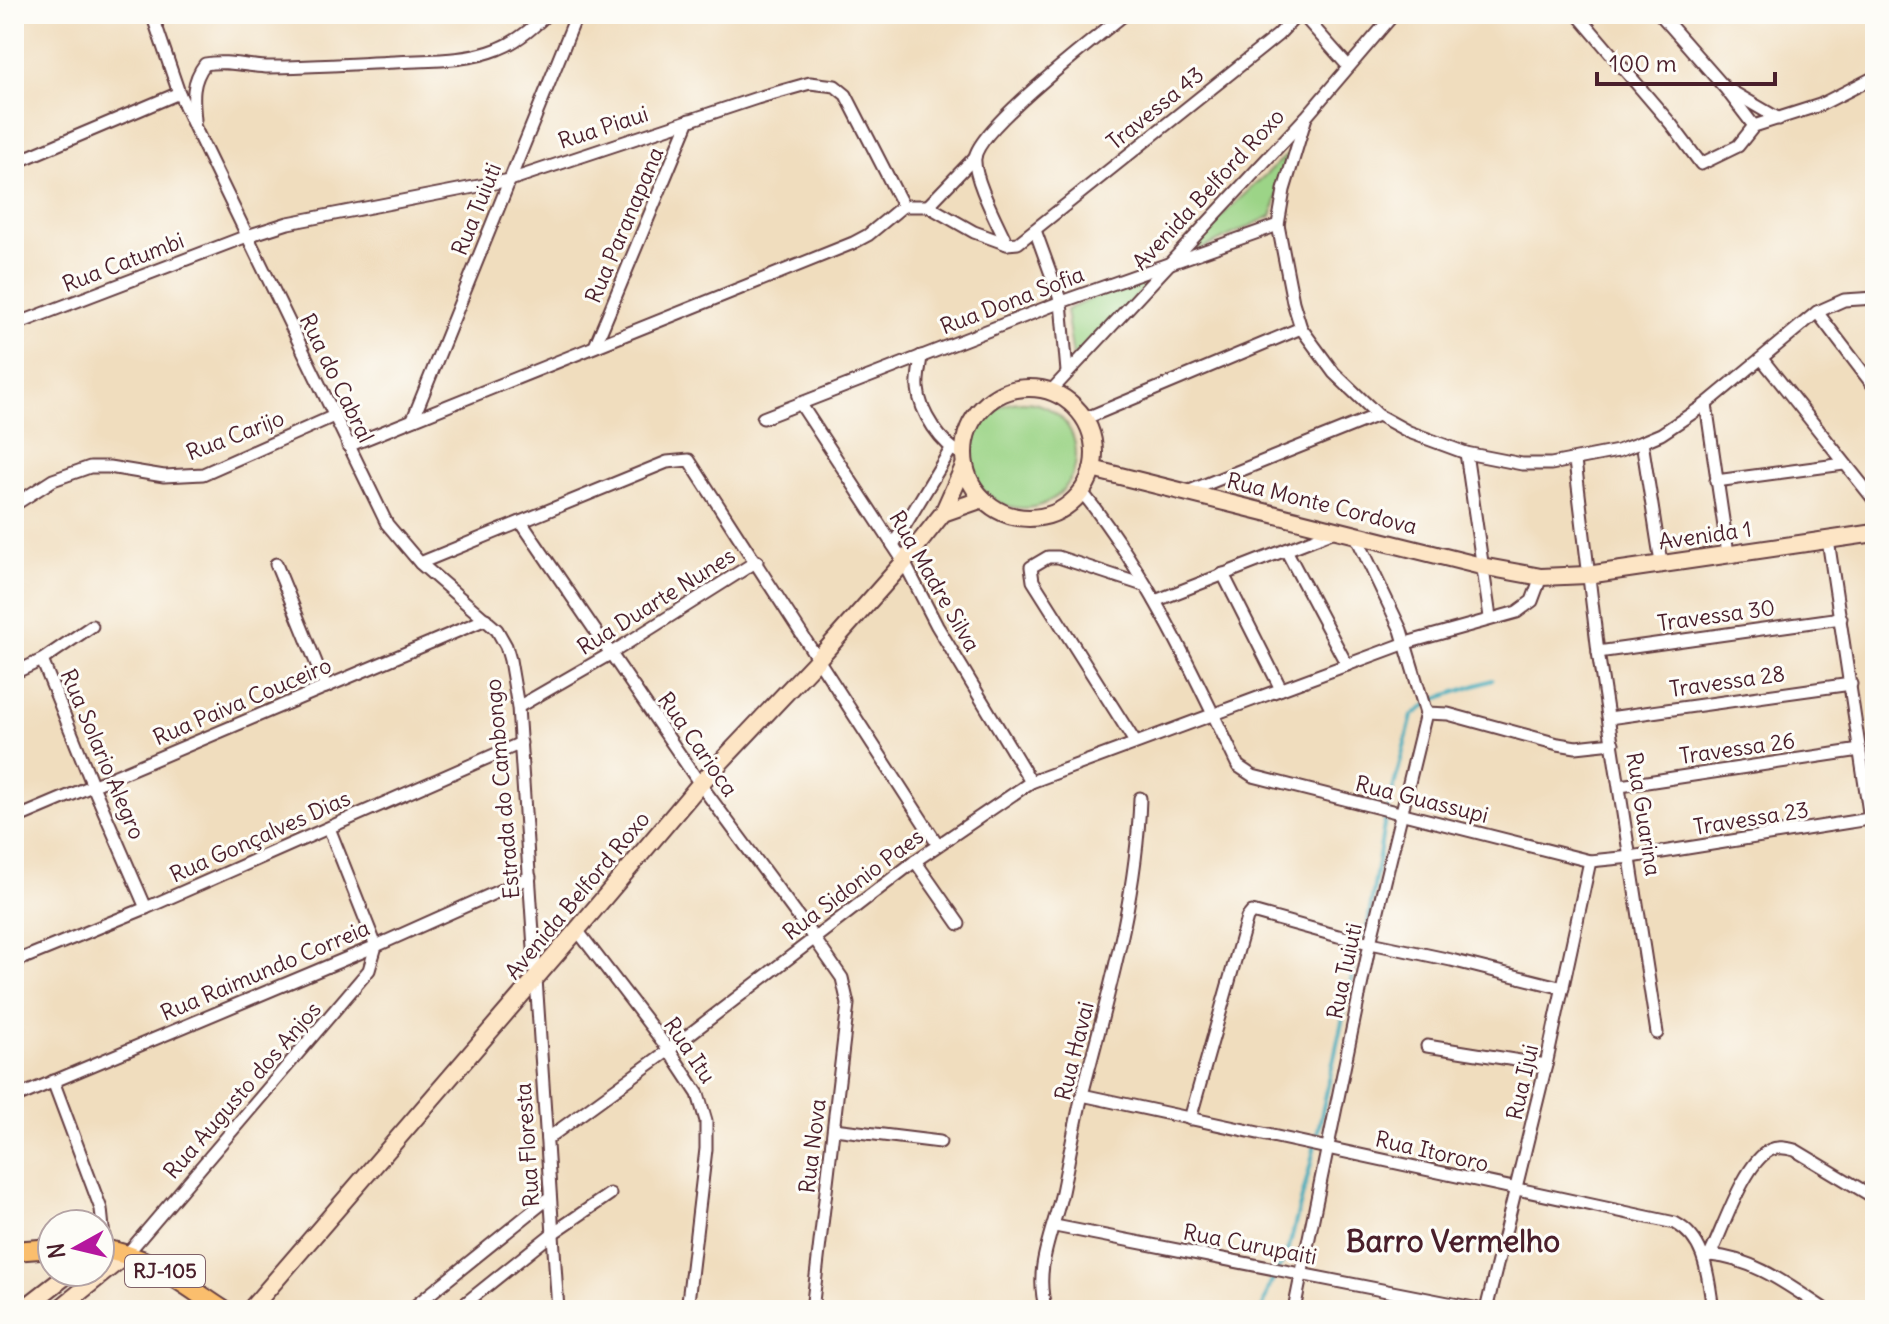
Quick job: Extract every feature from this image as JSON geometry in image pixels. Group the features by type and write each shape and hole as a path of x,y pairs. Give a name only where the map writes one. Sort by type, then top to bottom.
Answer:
{"main road":[{"path":"14,1251 36,1249"},
{"name":"RJ-105","path":"116,1251 166,1271 223,1310"}],"street":[{"name":"Rua do Cabral","path":"152,14 179,93 196,130 387,524 420,563 497,630 506,646"},
{"path":"196,130 193,95 196,78 205,64 215,62 278,67 434,60 477,55 515,41 547,14"},
{"name":"Rua Tuiuti","path":"413,419 577,14"},
{"path":"928,206 975,157 982,142 1015,107 1125,14"},
{"path":"1300,14 1348,66"},
{"name":"Travessa 43","path":"1007,244 1018,243 1035,230 1300,14"},
{"name":"Avenida Belford Roxo","path":"250,1310 700,784 904,562 943,513 970,424 981,408 995,396 1013,389 1032,387 1051,391 1306,117 1394,14"},
{"path":"1577,14 1701,164 1738,146 1754,126 1820,105 1875,77"},
{"path":"1660,14 1668,19 1754,126"},
{"name":"Rua Piaui","path":"247,236 288,223 510,180 810,83 835,86 846,95 903,206"},
{"path":"1725,88 1779,119"},
{"path":"14,163 179,93"},
{"path":"1306,117 1284,190 1278,225 1301,328 1334,373 1378,415 1409,432 1466,453 1522,464 1575,461 1642,442 1661,434 1706,404 1817,312 1844,300 1875,298"},
{"name":"Rua Paranapana","path":"595,346 689,120"},
{"path":"975,157 980,182 1007,244"},
{"path":"348,446 853,243 868,235 903,206 928,206 974,232 1007,244"},
{"name":"Rua Dona Sofia","path":"763,418 1061,302 1278,225"},
{"path":"1035,230 1061,302 1067,372"},
{"name":"Rua Catumbi","path":"14,325 247,236"},
{"path":"1817,312 1875,388"},
{"path":"1084,419 1301,328"},
{"path":"921,356 918,390 923,407 960,456 983,499 1000,511 1017,517 1035,518 1053,514 1069,505 1082,492 1092,469 1093,443 1084,419 1070,402 1051,391"},
{"path":"1762,359 1875,501"},
{"name":"Rua Madre Silva","path":"800,403 904,562 937,626 1031,782"},
{"path":"1706,404 1728,554"},
{"path":"1187,492 1378,415"},
{"name":"Rua Carijo","path":"14,505 53,480 90,467 164,476 203,474 334,416"},
{"path":"1642,442 1661,563"},
{"path":"1466,453 1490,617"},
{"path":"893,545 960,456"},
{"path":"420,563 667,462 684,459 691,461 757,561"},
{"path":"1575,461 1587,575 1613,743"},
{"path":"1716,481 1844,464"},
{"name":"Rua Monte Cordova","path":"1092,469 1481,566 1541,577"},
{"path":"1082,492 1101,515 1147,586 1214,714"},
{"path":"943,513 983,499"},
{"name":"Rua Carioca","path":"521,522 700,784 814,938 845,986"},
{"path":"1155,601 1337,530"},
{"name":"Avenida 1","path":"1541,577 1587,575 1875,533"},
{"path":"1355,534 1406,643 1425,708"},
{"path":"1828,540 1872,819"},
{"path":"1286,550 1347,665"},
{"path":"1135,742 1033,581 1031,567 1048,557 1058,557 1147,586"},
{"name":"Rua Duarte Nunes","path":"518,707 610,654 757,561 938,845"},
{"path":"276,564 326,687"},
{"path":"1223,574 1281,689"},
{"name":"Rua Sidonio Paes","path":"547,1139 669,1050 915,861 1031,782 1406,643 1490,617 1517,612 1532,601 1541,577"},
{"name":"Travessa 30","path":"1598,652 1841,618"},
{"name":"Rua Paiva Couceiro","path":"14,819 486,619"},
{"path":"14,673 42,660 92,626"},
{"name":"Estrada do Cambongo","path":"506,646 518,707 536,977"},
{"name":"Rua Solario Alegro","path":"42,660 146,908"},
{"name":"Travessa 28","path":"1609,718 1851,684"},
{"name":"Rua Tuiuti","path":"1294,1310 1363,941 1425,708"},
{"name":"Rua Guarina","path":"1425,708 1558,744 1576,747 1613,743 1657,1033"},
{"name":"Rua Guassupi","path":"1214,714 1238,766 1245,773 1590,861"},
{"name":"Rua Gonçalves Dias","path":"14,962 146,908 521,743"},
{"name":"Travessa 26","path":"1620,786 1860,750"},
{"name":"Rua Havai","path":"1046,1310 1040,1278 1042,1263 1055,1226 1082,1095 1107,999 1132,880 1139,833 1140,798"},
{"name":"Travessa 23","path":"1590,861 1872,819"},
{"path":"329,828 376,946"},
{"path":"915,861 959,924"},
{"name":"Rua Ijui","path":"1485,1310 1517,1190 1590,861"},
{"name":"Rua Raimundo Correia","path":"14,1098 376,946 530,877"},
{"path":"1190,1119 1247,918 1252,912 1563,988"},
{"name":"Rua Itu","path":"577,930 669,1050 698,1094 706,1121 706,1149 687,1310"},
{"name":"Rua Augusto dos Anjos","path":"127,1254 359,984 369,970 376,946"},
{"name":"Rua Floresta","path":"536,977 558,1310"},
{"name":"Rua Nova","path":"812,1310 848,1004 845,986"},
{"path":"1427,1046 1546,1065"},
{"path":"53,1081 101,1208"},
{"name":"Rua Itororo","path":"1082,1095 1675,1223 1685,1228 1707,1257 1713,1310"},
{"path":"834,1129 940,1142"},
{"path":"1826,1310 1749,1263 1734,1257 1707,1257 1749,1173 1760,1158 1771,1150 1782,1147 1795,1150 1875,1198"},
{"path":"457,1310 553,1233 610,1194"},
{"path":"410,1310 550,1197"},
{"name":"Rua Curupaiti","path":"1055,1226 1485,1310"},
{"path":"58,1310 127,1254"},
{"path":"22,1310 50,1288"}],"green space":[{"path":"1292,150 1271,216 1170,264"},
{"path":"1170,264 1073,357 1066,310"},
{"path":"1023,402 1043,406 1060,418 1072,435 1076,455 1072,475 1060,492 1043,504 1023,508 1003,504 986,492 974,475 970,455 974,435 986,418 1003,406"}],"waterway":[{"path":"1262,1310 1270,1285 1288,1251 1310,1167 1356,958 1368,923 1384,825 1412,716 1435,699 1492,680"}],"district":[{"name":"Barro Vermelho","path":"1453,1242"}]}
